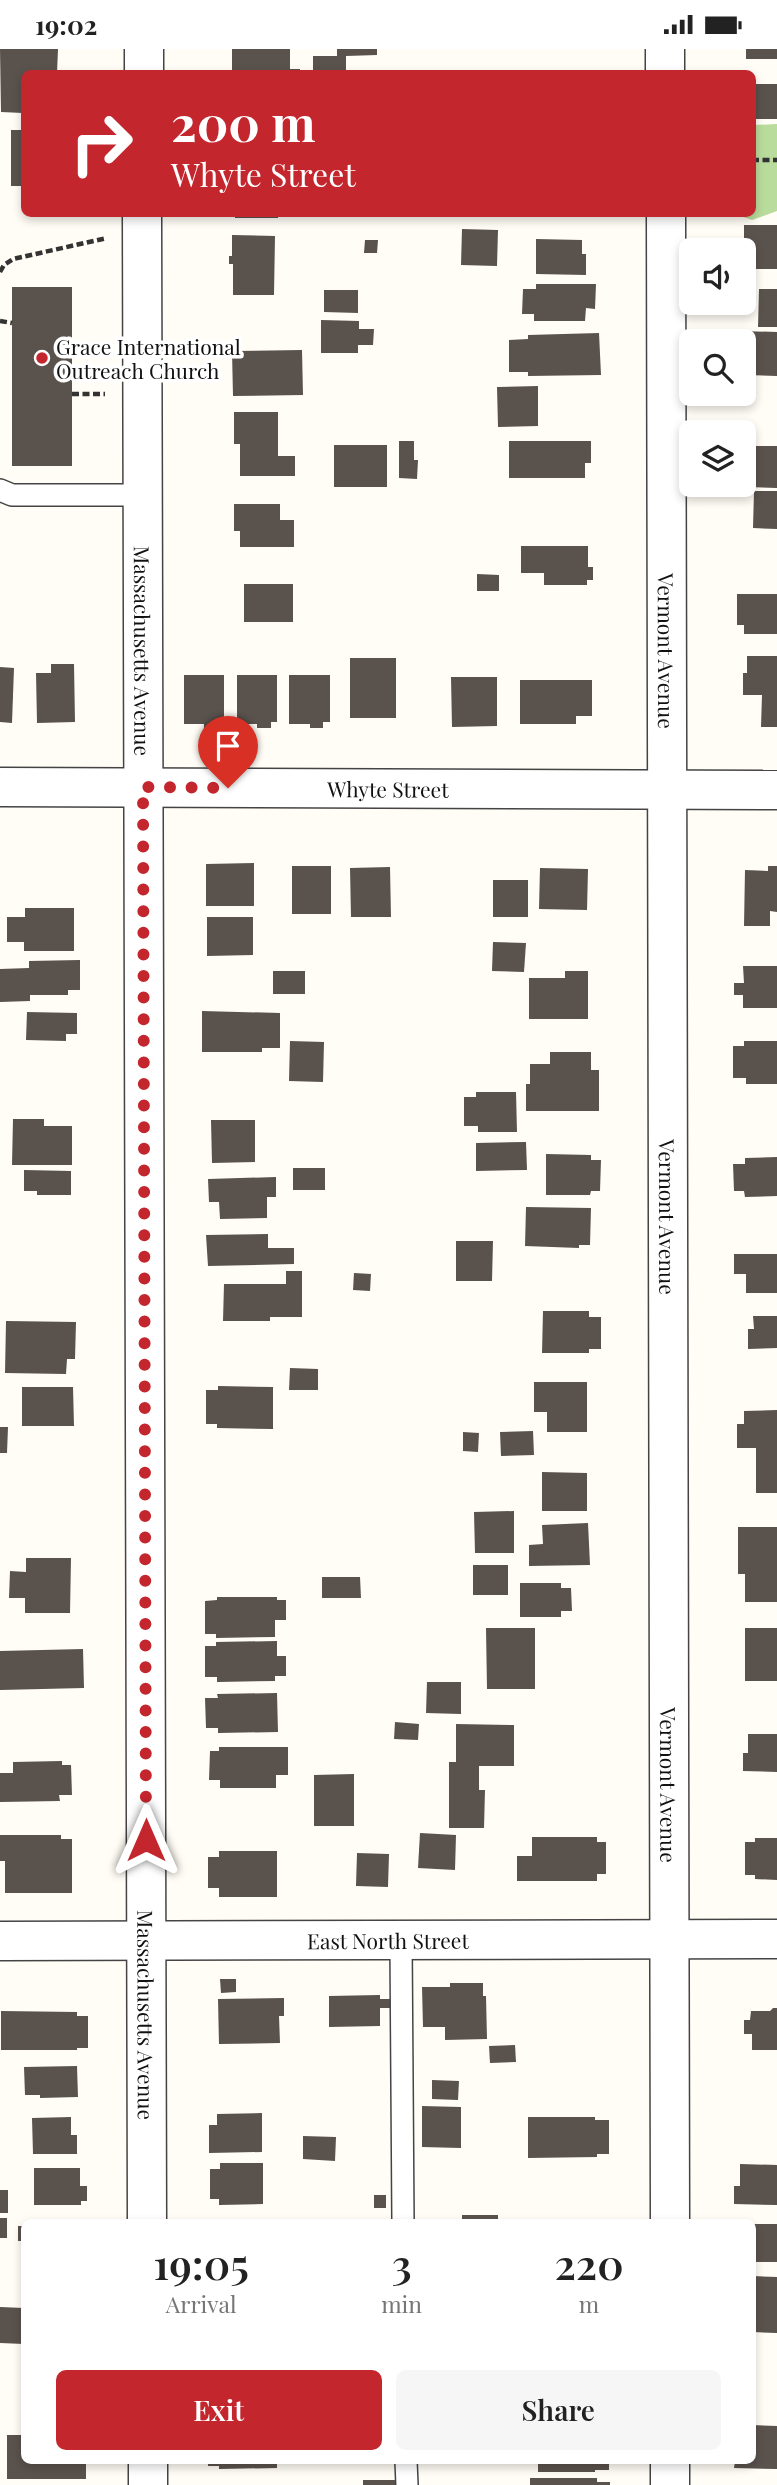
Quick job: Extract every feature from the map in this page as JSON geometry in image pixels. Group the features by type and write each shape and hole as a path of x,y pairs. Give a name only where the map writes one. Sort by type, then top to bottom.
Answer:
{"street":[{"path":"144,49 144,70"},
{"path":"665,49 666,70"},
{"name":"Vermont Avenue","path":"666,217 670,2219"},
{"name":"Massachusetts Avenue","path":"142,222 147,2219"},
{"name":"Whyte Street","path":"0,787 777,790"},
{"name":"East North Street","path":"0,1941 777,1939"},
{"path":"148,2464 148,2485"},
{"path":"670,2464 670,2485"}],"lane":[{"path":"0,490 12,495 142,495"},
{"path":"401,1941 403,2219"},
{"path":"406,2464 407,2485"}],"path":[{"path":"756,160 777,160"},
{"path":"0,272 4,264 13,259 142,222"},
{"path":"0,321 12,323"},
{"path":"72,394 110,394"}],"green space":[{"path":"777,124 777,211 752,220 744,217 756,217 756,125"}],"building":[{"path":"0,49 58,49 57,70 21,70 21,113 1,112"},
{"path":"232,49 290,49 290,69 300,69 300,70 232,70"},
{"path":"337,49 377,49 377,55 346,56 346,70 313,70 313,56 337,56"},
{"path":"746,49 777,49 777,59 746,59"},
{"path":"756,84 777,84 777,119 756,119"},
{"path":"11,130 21,130 21,186 11,186"},
{"path":"235,217 278,217 278,218"},
{"path":"744,225 777,225 777,269 756,269 756,238 744,238"},
{"path":"462,229 498,230 497,266 461,265"},
{"path":"232,235 275,236 274,295 233,295 233,264 229,264 229,256 232,256"},
{"path":"536,239 582,240 582,254 586,254 586,275 536,274"},
{"path":"365,240 378,240 377,253 364,253"},
{"path":"536,284 596,284 595,309 586,308 585,321 534,321 534,314 522,314 523,289 536,289"},
{"name":"Grace International Outreach Church","path":"12,287 72,287 72,466 12,466"},
{"path":"759,289 777,289 777,327 758,327"},
{"path":"324,290 358,290 358,313 324,312"},
{"path":"321,320 359,321 359,329 374,329 373,345 358,345 358,353 321,353"},
{"path":"756,331 777,332 777,376 756,375"},
{"path":"599,333 601,375 528,376 528,372 509,372 509,340 528,339 528,335"},
{"path":"302,350 303,395 233,396 232,351"},
{"path":"538,386 538,426 498,427 497,387"},
{"path":"234,412 278,412 278,456 295,456 295,476 240,476 240,444 234,444"},
{"path":"399,441 414,441 414,460 418,460 417,479 399,478"},
{"path":"509,441 591,441 591,463 585,463 585,478 509,478"},
{"path":"334,445 387,445 387,487 334,487"},
{"path":"756,446 777,446 777,488 756,487"},
{"path":"756,491 777,491 777,529 753,528"},
{"path":"234,504 280,504 280,520 294,520 294,547 240,547 240,531 234,531"},
{"path":"521,546 588,546 588,567 593,567 593,580 587,580 587,585 544,585 544,573 521,573"},
{"path":"477,574 499,575 499,591 477,591"},
{"path":"244,584 293,584 293,622 244,622"},
{"path":"737,594 777,594 777,634 744,634 744,625 737,625"},
{"path":"747,656 777,656 777,727 761,727 762,695 743,695 743,673 747,673"},
{"path":"350,658 396,658 396,718 350,718"},
{"path":"51,664 74,664 75,722 37,723 36,673 51,673"},
{"path":"0,667 14,668 12,723 0,722"},
{"path":"184,675 224,675 224,722 218,722 218,728 204,728 204,724 184,724"},
{"path":"237,675 277,675 277,722 271,722 271,728 257,728 257,724 237,724"},
{"path":"289,675 330,675 330,722 323,722 323,728 310,728 310,724 289,724"},
{"path":"451,677 497,677 497,726 452,727"},
{"path":"520,680 592,680 592,716 576,716 576,724 520,724"},
{"path":"254,863 254,906 206,906 206,864"},
{"path":"292,866 331,866 331,914 292,914"},
{"path":"768,866 777,866 777,912 770,911 770,926 744,926 745,870 768,871"},
{"path":"390,867 391,917 351,917 350,868"},
{"path":"540,868 588,869 587,910 539,909"},
{"path":"493,880 528,880 528,917 493,917"},
{"path":"25,908 74,908 74,951 24,951 24,942 7,942 7,917 25,917"},
{"path":"207,917 253,917 253,955 207,956"},
{"path":"493,942 526,943 524,972 492,971"},
{"path":"80,960 80,990 68,990 68,995 30,995 30,1001 0,1002 0,969 29,968 29,961"},
{"path":"743,966 777,966 777,1008 743,1008 743,995 734,995 734,983 744,983"},
{"path":"273,971 305,971 305,994 273,994"},
{"path":"565,971 588,971 588,1019 529,1019 529,978 565,978"},
{"path":"202,1011 280,1013 280,1048 262,1048 262,1052 202,1052"},
{"path":"27,1012 77,1013 77,1034 66,1034 66,1041 26,1040"},
{"path":"290,1041 324,1042 323,1082 289,1081"},
{"path":"744,1041 777,1041 777,1084 746,1084 746,1078 733,1078 733,1046 744,1046"},
{"path":"550,1052 591,1052 591,1070 599,1070 599,1111 526,1111 526,1084 530,1084 530,1064 550,1064"},
{"path":"476,1092 516,1092 517,1132 478,1132 478,1126 464,1126 464,1097 476,1097"},
{"path":"13,1119 44,1119 44,1126 72,1126 72,1165 12,1165"},
{"path":"211,1120 255,1120 255,1162 212,1163"},
{"path":"526,1142 527,1170 476,1171 476,1143"},
{"path":"546,1154 591,1155 591,1160 601,1160 600,1191 591,1191 590,1195 546,1195"},
{"path":"777,1157 777,1196 745,1197 744,1191 734,1191 733,1164 745,1164 745,1158"},
{"path":"293,1168 325,1168 325,1190 293,1190"},
{"path":"24,1170 71,1171 71,1195 37,1195 37,1191 24,1191"},
{"path":"276,1177 276,1197 267,1197 267,1218 220,1219 219,1202 209,1202 208,1179"},
{"path":"526,1207 591,1208 590,1245 579,1245 579,1248 525,1246"},
{"path":"268,1234 268,1248 294,1248 294,1264 208,1266 206,1235"},
{"path":"456,1241 493,1241 492,1281 456,1281"},
{"path":"734,1254 777,1254 777,1293 746,1293 746,1274 734,1274"},
{"path":"286,1271 302,1271 302,1317 270,1317 270,1321 223,1321 224,1284 286,1284"},
{"path":"354,1273 371,1274 370,1291 353,1290"},
{"path":"543,1311 589,1311 589,1317 601,1317 601,1349 589,1349 589,1353 542,1353"},
{"path":"753,1316 777,1316 777,1348 748,1349 748,1329 754,1329"},
{"path":"6,1321 76,1322 75,1359 67,1359 66,1374 5,1373"},
{"path":"290,1368 318,1369 318,1390 289,1390"},
{"path":"534,1382 587,1382 587,1432 547,1432 547,1412 534,1412"},
{"path":"218,1386 273,1387 273,1429 217,1428 217,1424 206,1424 206,1390 218,1390"},
{"path":"22,1387 73,1387 74,1426 22,1426"},
{"path":"777,1410 777,1493 756,1493 756,1448 737,1448 737,1424 744,1424 744,1411"},
{"path":"0,1427 8,1427 7,1453 0,1453"},
{"path":"533,1431 534,1455 501,1456 500,1432"},
{"path":"463,1432 479,1433 478,1452 463,1451"},
{"path":"542,1472 587,1473 587,1511 542,1511"},
{"path":"514,1511 514,1553 475,1553 474,1512"},
{"path":"588,1523 590,1565 529,1566 529,1545 543,1544 542,1525"},
{"path":"738,1527 777,1527 777,1602 745,1602 745,1574 738,1574"},
{"path":"26,1558 71,1558 70,1613 25,1613 25,1598 9,1598 10,1571 26,1572"},
{"path":"473,1565 508,1565 508,1595 473,1595"},
{"path":"322,1577 360,1577 361,1598 322,1598"},
{"path":"520,1583 561,1583 561,1588 571,1588 572,1611 561,1611 561,1617 520,1617"},
{"path":"217,1597 277,1597 277,1600 286,1600 286,1620 275,1620 275,1637 216,1638 216,1634 205,1634 205,1601 217,1600"},
{"path":"486,1628 535,1628 535,1689 487,1689"},
{"path":"745,1628 777,1628 777,1681 745,1681"},
{"path":"277,1641 277,1656 286,1656 286,1676 275,1676 275,1681 217,1682 217,1677 205,1677 205,1646 216,1646 216,1642"},
{"path":"83,1649 84,1688 0,1690 0,1651"},
{"path":"427,1682 461,1682 461,1714 426,1713"},
{"path":"277,1693 278,1732 218,1733 218,1728 206,1728 205,1698 218,1698 217,1694"},
{"path":"395,1722 419,1724 418,1740 394,1739"},
{"path":"456,1724 514,1725 514,1766 479,1766 479,1790 485,1790 484,1828 449,1828 449,1762 456,1762"},
{"path":"748,1734 777,1734 777,1772 743,1771 743,1753 748,1753"},
{"path":"219,1747 288,1747 288,1775 276,1775 276,1788 220,1788 220,1780 209,1780 210,1751 219,1751"},
{"path":"62,1761 62,1765 71,1765 72,1795 59,1795 60,1801 0,1802 0,1773 13,1773 13,1762"},
{"path":"354,1774 354,1826 314,1826 314,1775"},
{"path":"420,1833 456,1835 455,1870 418,1868"},
{"path":"0,1835 61,1835 61,1839 72,1839 72,1893 5,1893 5,1861 0,1861"},
{"path":"532,1837 597,1837 597,1842 606,1842 606,1874 597,1874 597,1881 517,1881 517,1856 532,1856"},
{"path":"755,1838 777,1838 777,1880 755,1879 755,1875 745,1875 745,1842 755,1842"},
{"path":"219,1851 277,1851 277,1897 219,1897 219,1888 208,1888 208,1857 219,1857"},
{"path":"357,1853 389,1854 388,1887 356,1886"},
{"path":"220,1979 236,1979 236,1992 221,1993"},
{"path":"450,1983 483,1983 487,2039 445,2040 445,2027 423,2027 422,1987 450,1987"},
{"path":"380,1995 380,1999 390,1999 390,2008 380,2008 380,2026 329,2027 329,1996"},
{"path":"284,1998 284,2016 279,2016 280,2043 219,2044 218,1999"},
{"path":"777,2008 777,2050 752,2050 752,2034 744,2034 744,2020 750,2020 751,2011 770,2011"},
{"path":"1,2011 77,2012 77,2016 88,2016 88,2048 1,2050"},
{"path":"515,2045 516,2062 490,2063 489,2046"},
{"path":"77,2066 78,2097 40,2098 40,2095 25,2095 24,2067"},
{"path":"432,2080 459,2081 458,2100 432,2099"},
{"path":"422,2106 461,2107 461,2148 422,2147"},
{"path":"262,2113 262,2152 209,2153 209,2125 217,2125 217,2114"},
{"path":"71,2117 71,2135 77,2135 77,2154 33,2154 32,2118"},
{"path":"528,2117 595,2117 595,2120 609,2120 609,2154 597,2154 597,2157 528,2158"},
{"path":"303,2136 336,2137 335,2161 303,2159"},
{"path":"220,2163 263,2163 263,2204 219,2205 219,2199 210,2199 210,2169 220,2169"},
{"path":"740,2164 777,2165 777,2205 734,2204 734,2186 740,2186"},
{"path":"34,2168 80,2168 80,2186 87,2186 87,2201 81,2201 81,2205 34,2205"},
{"path":"0,2190 8,2190 8,2213 0,2213"},
{"path":"374,2195 386,2195 386,2208 374,2208"},
{"path":"462,2215 498,2215 498,2219 462,2219"},
{"path":"0,2218 7,2218 7,2238 0,2238"},
{"path":"756,2224 777,2224 777,2262 756,2262"},
{"path":"18,2226 21,2226 21,2241 18,2241"},
{"path":"756,2276 777,2277 777,2333 756,2332"},
{"path":"0,2307 21,2308 21,2344 0,2343"},
{"path":"756,2425 777,2426 777,2469 734,2468 735,2464 756,2464"},
{"path":"7,2435 21,2435 21,2464 86,2464 86,2479 7,2479"},
{"path":"277,2464 277,2468 219,2469 219,2466 208,2466"},
{"path":"538,2464 609,2464 609,2470 595,2472 538,2472"},
{"path":"530,2478 597,2478 597,2482 610,2482 610,2485 530,2485"},
{"path":"363,2480 397,2480 397,2485 363,2485"}],"place":[{"name":"Grace International Outreach Church","path":"42,358"}],"route":[{"path":"146,1840 143,787 228,788"}]}
